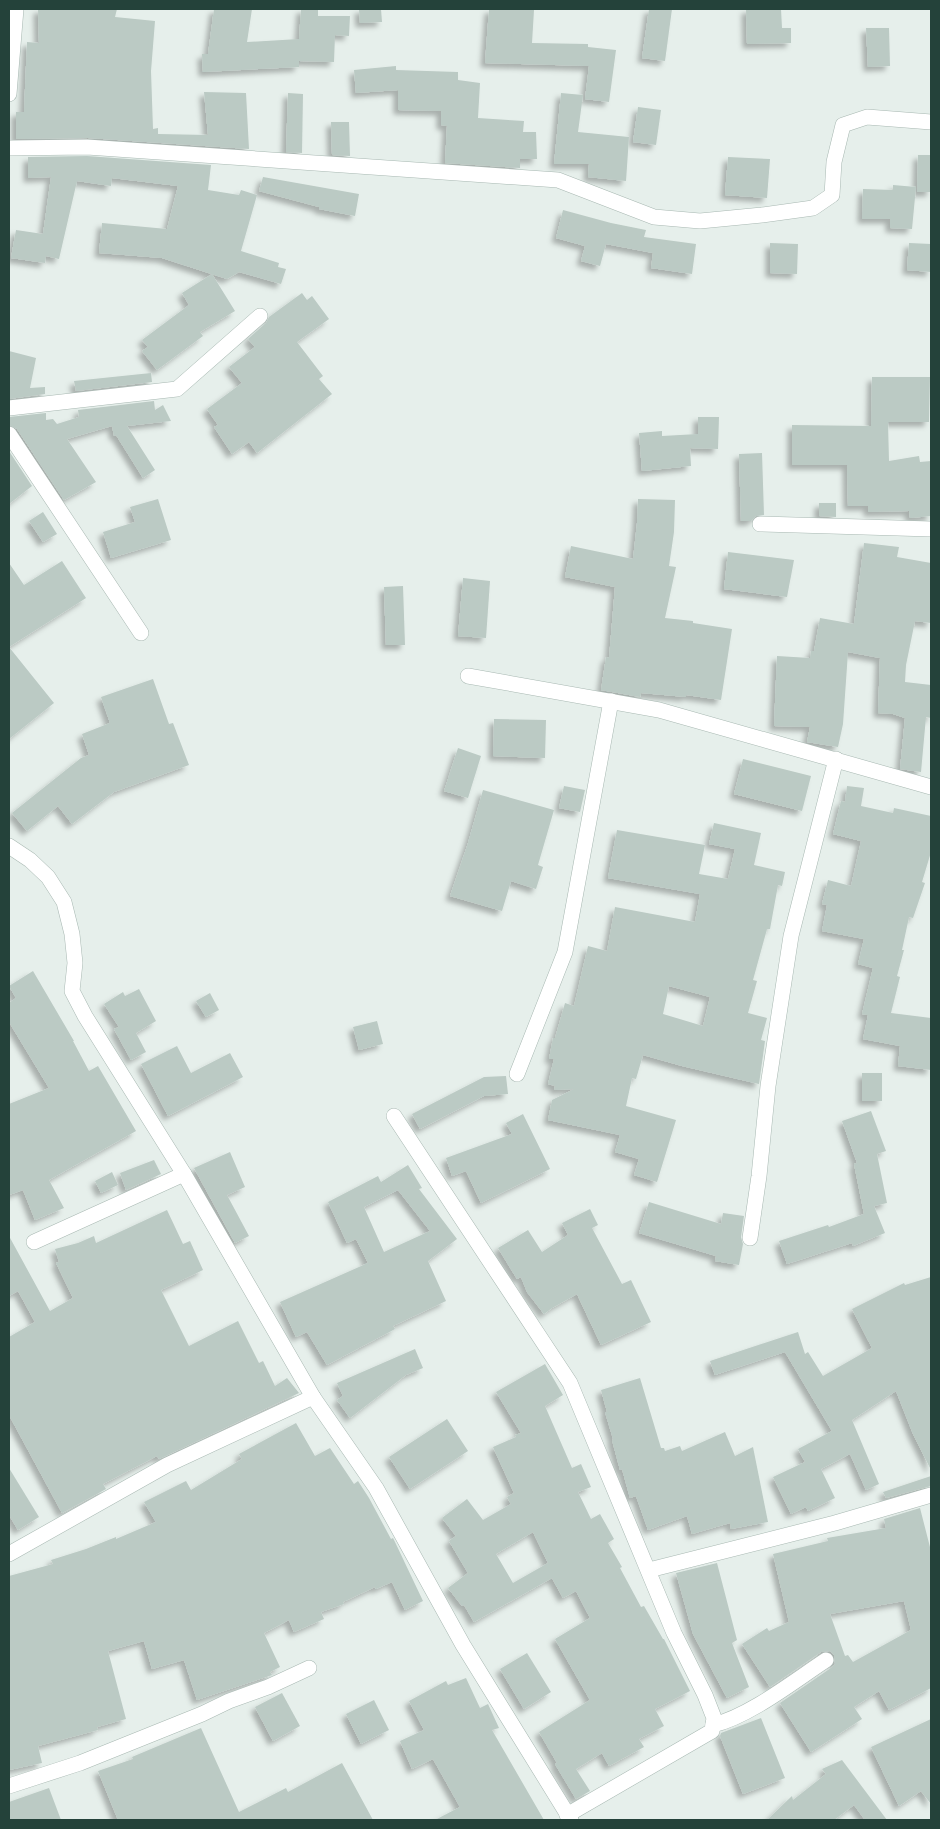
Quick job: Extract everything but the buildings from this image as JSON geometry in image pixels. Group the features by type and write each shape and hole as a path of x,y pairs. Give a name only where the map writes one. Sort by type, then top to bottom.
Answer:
{"street":[{"path":"9,94 16,9"},
{"path":"9,148 87,148 558,180 654,217 700,221 762,216 813,208 832,195 834,162 843,125 867,117 931,122"},
{"path":"9,408 177,389 260,316"},
{"path":"9,434 142,633"},
{"path":"760,524 931,529"},
{"path":"468,676 658,710 931,787"},
{"path":"517,1074 565,952 611,701"},
{"path":"750,1238 759,1176 768,1086 791,936 836,759"},
{"path":"9,846 30,860 48,877 64,902 72,934 75,963 72,991 84,1016 184,1174 313,1397 376,1488 463,1644 569,1818 712,1731 714,1718 674,1633 570,1383 394,1116"},
{"path":"34,1242 184,1174"},
{"path":"9,1554 167,1465 313,1397"},
{"path":"649,1570 931,1496"},
{"path":"713,1725 759,1704 826,1660"},
{"path":"9,1786 80,1763 202,1714 229,1701 268,1687 309,1668"}]}
